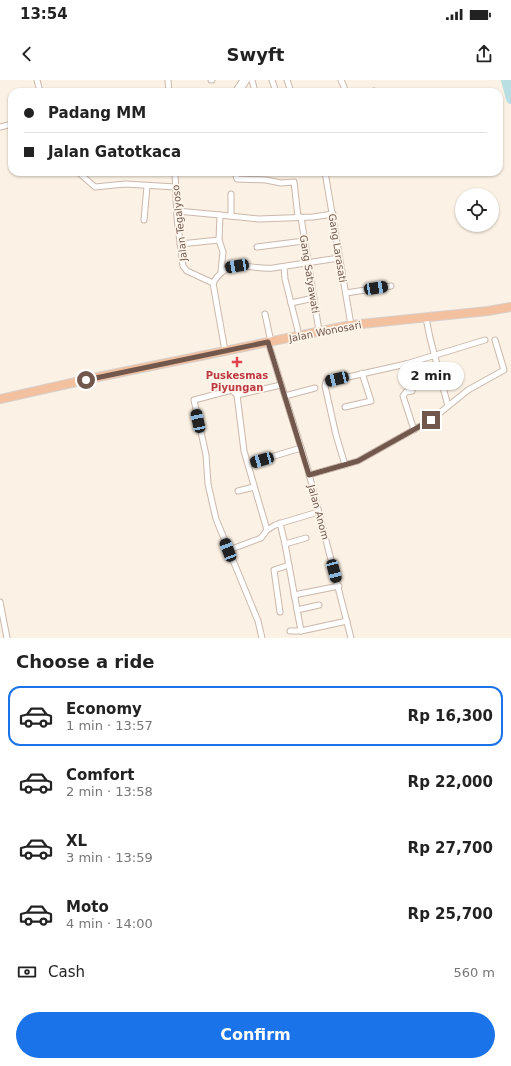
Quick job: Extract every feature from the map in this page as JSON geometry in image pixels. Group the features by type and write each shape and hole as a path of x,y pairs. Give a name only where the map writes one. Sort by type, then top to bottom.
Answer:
{"highway":[{"name":"Jalan Wonosari","path":"0,399 351,325 426,318 511,307"}],"street":[{"path":"82,176 89,184 95,187 125,184 176,187"},
{"name":"Jalan Tegalyoso","path":"175,176 182,262 187,271 214,282"},
{"name":"Gang Satyawati","path":"236,176 237,179 266,180 281,183 294,182 319,331"},
{"name":"Gang Larasati","path":"326,176 351,325"},
{"path":"144,220 147,186"},
{"path":"231,194 231,216"},
{"path":"177,211 253,219 333,214"},
{"path":"220,215 219,240 223,252 221,271"},
{"path":"180,244 219,240"},
{"path":"257,246 304,241"},
{"path":"225,351 214,282 221,271 225,268 249,265 263,269 284,267 339,258"},
{"path":"284,267 299,335"},
{"path":"346,293 391,286"},
{"path":"291,303 314,298"},
{"name":"Jalan Anom","path":"265,314 269,342 309,475 351,638"},
{"path":"426,318 448,406"},
{"path":"345,465 336,435 325,383 362,373 406,364 434,354 485,340"},
{"path":"309,475 358,461 414,430 436,416 468,390 504,370 495,340"},
{"path":"406,364 412,391 406,392 403,396 414,430"},
{"path":"344,407 371,402 362,373"},
{"path":"237,395 281,385"},
{"path":"285,396 315,388"},
{"path":"262,638 258,621 228,550 211,500 205,449 194,400 232,390 237,395 244,451 268,530"},
{"path":"248,464 301,448"},
{"path":"238,491 254,487"},
{"path":"228,550 261,538 268,530 280,523 318,512"},
{"path":"280,523 301,631"},
{"path":"285,544 306,538"},
{"path":"280,612 274,570 289,565"},
{"path":"294,595 338,586"},
{"path":"0,602 7,638"},
{"path":"297,610 319,605"},
{"path":"290,631 301,631 346,621"}],"waterway":[{"path":"506,80 511,99"}],"place":[{"name":"Puskesmas Piyungan","path":"237,362"}],"route":[{"path":"86,380 268,342 293,419 309,475 358,461 431,420"}]}
